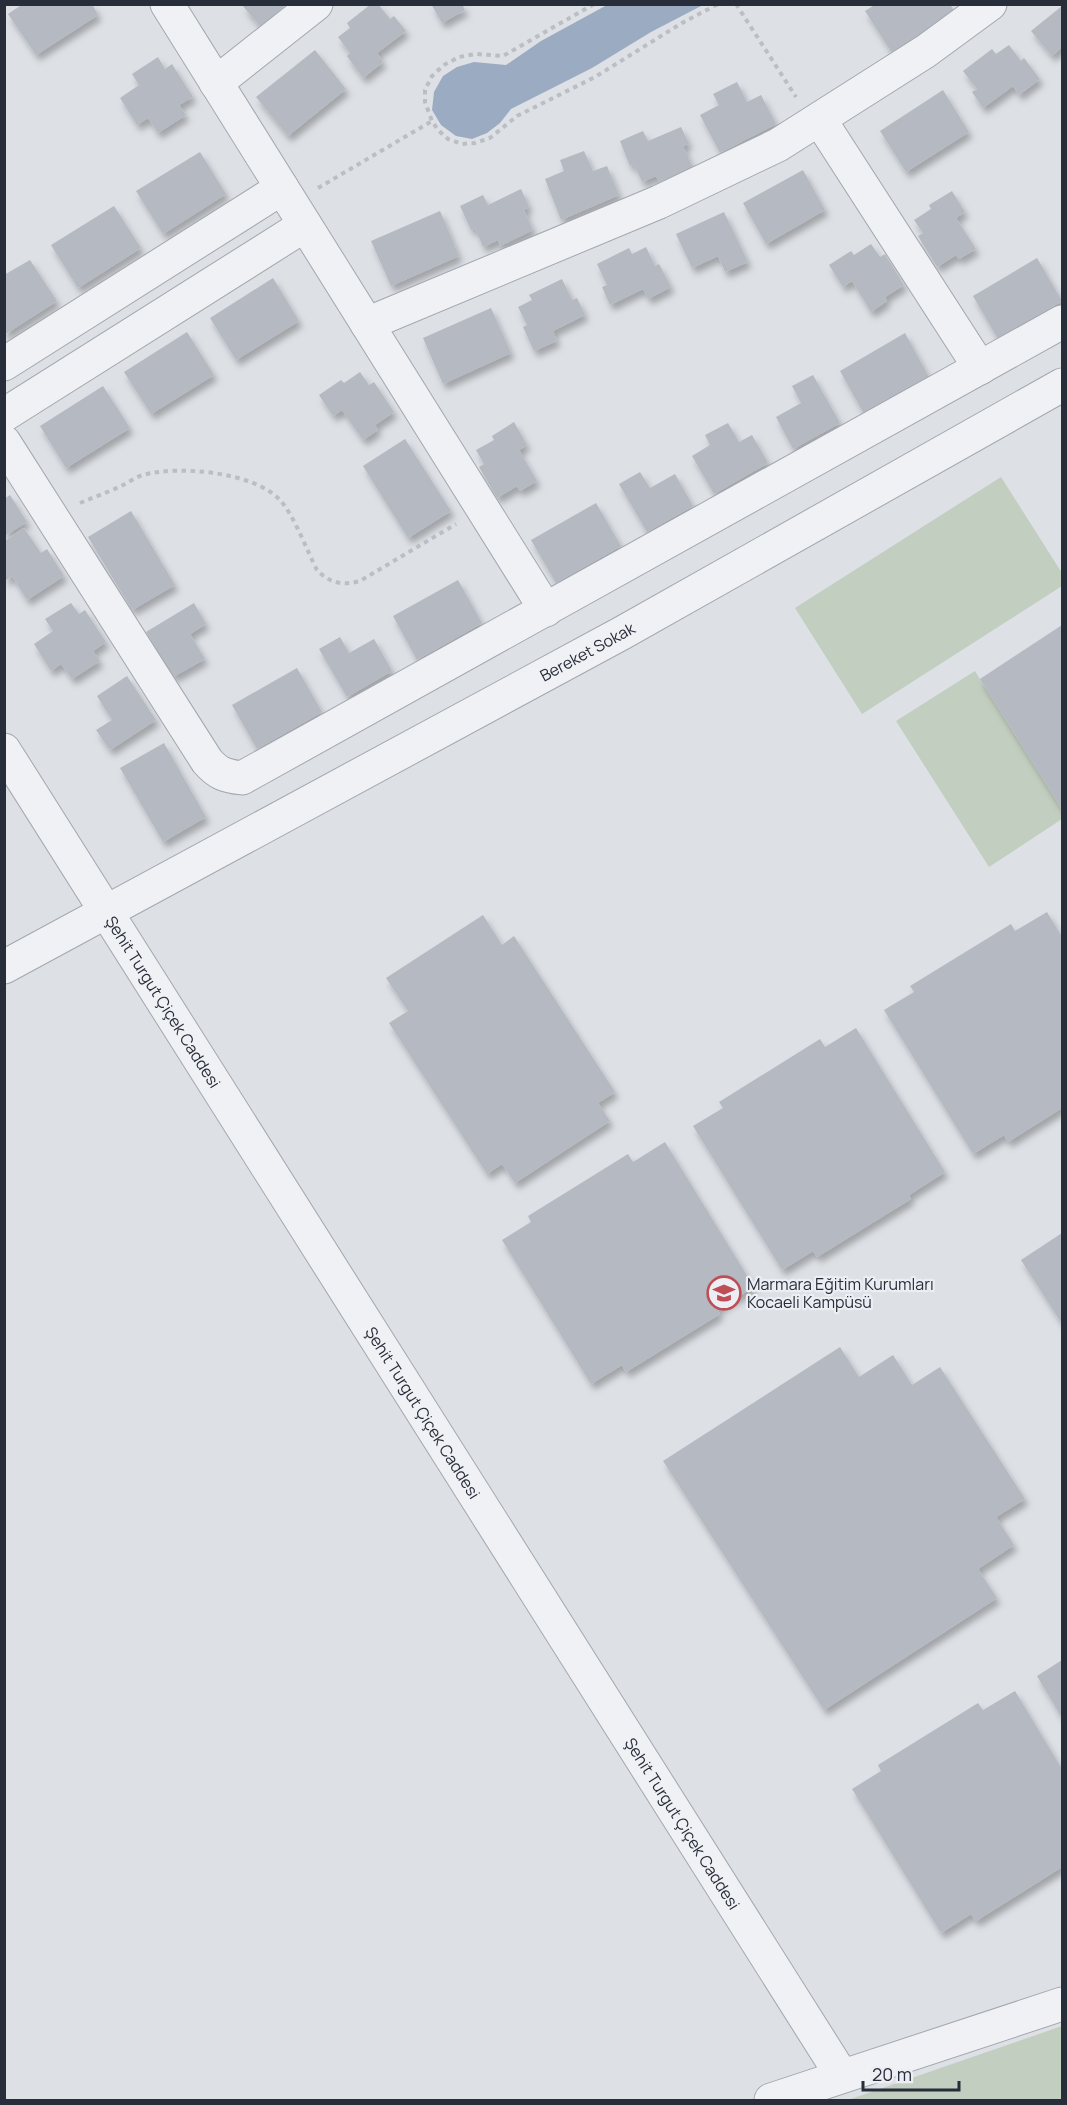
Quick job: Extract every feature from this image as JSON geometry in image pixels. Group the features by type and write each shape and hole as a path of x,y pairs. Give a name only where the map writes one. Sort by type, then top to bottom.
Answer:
{"street":[{"path":"167,4 546,610"},
{"path":"216,83 316,4"},
{"path":"367,324 668,198 778,145 926,51 990,4"},
{"path":"816,122 980,368"},
{"path":"4,364 293,206"},
{"path":"4,415 293,206"},
{"path":"4,442 207,761 216,772 242,778 1062,322"},
{"name":"Bereket Sokak","path":"4,967 622,633 1062,385"},
{"name":"Şehit Turgut Çiçek Caddesi","path":"4,750 842,2076"},
{"path":"771,2100 1062,2004"}],"path":[{"path":"594,4 503,57 476,54 459,57 444,65 432,76 425,90 425,102 432,121 448,139 462,144 475,143 489,138 517,116 595,77 682,22 718,4"},
{"path":"736,4 816,122"},
{"path":"293,206 432,121"},
{"path":"50,514 106,493 142,476 164,472 197,471 244,481 266,490 280,500 317,570 324,577 334,582 349,584 360,581 482,508"}],"green space":[{"path":"1001,477 1062,573 1062,586 862,714 795,608"},
{"path":"975,671 1062,809 1062,819 989,867 896,721"},
{"path":"1062,2026 1062,2100 848,2100"}],"water":[{"path":"607,5 703,5 651,32 592,68 511,109 500,123 487,133 472,139 456,136 441,125 432,110 434,92 443,76 457,67 474,62 506,65 541,41"}],"building":[{"path":"23,4 92,4 98,15 36,55 8,14"},
{"path":"371,4 378,4 390,19 394,16 406,31 377,53 383,62 363,78 347,56 350,53 338,37 350,28 347,23"},
{"path":"431,4 462,4 465,10 442,23"},
{"path":"876,4 950,4 955,13 892,53 865,11"},
{"path":"242,5 286,5 260,26"},
{"path":"1062,6 1062,47 1052,56 1031,31"},
{"path":"1009,45 1021,61 1024,58 1040,79 1019,95 1013,86 983,108 972,92 977,89 963,71 992,49 996,54"},
{"path":"315,50 346,89 288,136 256,97"},
{"path":"158,57 165,69 172,64 193,97 179,105 186,115 158,133 148,118 137,125 120,98 139,85 132,74"},
{"path":"737,82 747,102 761,95 776,124 720,153 700,115 719,105 713,94"},
{"path":"943,90 969,132 906,172 880,131"},
{"path":"681,127 689,144 683,146 693,168 659,182 656,176 642,182 634,164 630,166 620,141 643,131 648,141"},
{"path":"584,151 593,171 607,166 619,195 561,220 545,179 564,171 560,160"},
{"path":"200,152 226,194 163,234 136,191"},
{"path":"803,170 825,210 766,244 743,203"},
{"path":"521,189 529,207 524,210 533,230 500,246 498,240 483,247 475,228 471,230 460,206 483,195 488,205"},
{"path":"952,191 965,212 956,218 976,249 959,259 956,255 937,267 918,236 923,233 914,220 931,209 929,205"},
{"path":"114,206 141,248 78,288 51,245"},
{"path":"440,211 459,256 391,286 371,241"},
{"path":"724,212 748,262 725,272 718,256 692,268 676,234"},
{"path":"871,244 880,257 885,254 904,285 885,297 887,301 871,312 852,281 843,287 829,265 851,251 854,255"},
{"path":"646,247 655,266 659,264 671,287 648,299 643,289 610,305 602,287 607,285 597,264 629,248 632,254"},
{"path":"1037,258 1062,301 998,339 973,296"},
{"path":"30,260 57,301 4,335 4,275"},
{"path":"273,278 299,321 236,360 210,318"},
{"path":"562,279 572,300 577,298 585,315 553,331 557,341 534,351 523,327 527,325 518,307 532,300 529,295"},
{"path":"491,308 511,353 443,384 423,338"},
{"path":"187,332 214,375 151,414 124,372"},
{"path":"905,333 929,377 864,414 840,371"},
{"path":"360,372 369,385 374,382 394,412 375,425 378,430 363,440 342,410 333,416 319,395 341,380 344,383"},
{"path":"813,375 840,423 793,449 776,417 801,403 792,386"},
{"path":"103,386 130,428 66,468 40,426"},
{"path":"514,422 527,445 519,450 537,481 520,491 517,486 497,498 479,467 484,464 476,450 494,440 492,436"},
{"path":"728,423 739,442 752,435 768,463 714,494 692,456 710,445 705,435"},
{"path":"405,439 451,511 408,538 363,466"},
{"path":"640,472 650,488 675,474 693,506 647,532 619,484"},
{"path":"10,495 27,522 4,536 4,499"},
{"path":"596,503 621,546 556,583 531,540"},
{"path":"131,511 175,585 132,610 88,537"},
{"path":"24,528 41,553 47,549 64,576 27,600 12,576 5,581 5,541"},
{"path":"458,580 482,623 417,660 393,616"},
{"path":"71,603 79,614 85,610 106,642 93,651 100,661 72,679 61,664 51,671 34,644 53,631 45,619"},
{"path":"194,603 206,624 190,634 205,659 173,677 146,632"},
{"path":"1062,625 1062,809 980,679"},
{"path":"340,637 349,653 374,639 392,671 347,697 319,649"},
{"path":"297,668 322,712 257,749 232,705"},
{"path":"127,676 156,720 110,750 96,730 112,720 97,696"},
{"path":"164,743 206,817 163,842 120,768"},
{"path":"1047,912 1062,937 1062,1108 1008,1142 1004,1135 973,1154 884,1010 914,992 910,986 1011,924 1015,931"},
{"path":"483,915 502,945 514,936 615,1092 598,1103 610,1121 515,1183 502,1164 487,1174 389,1023 408,1011 386,978"},
{"path":"856,1028 945,1172 909,1195 911,1199 817,1257 813,1251 782,1270 693,1126 723,1108 719,1102 820,1039 825,1047"},
{"path":"665,1142 754,1287 717,1309 720,1314 626,1372 622,1365 591,1384 502,1240 531,1222 528,1216 628,1154 633,1162"},
{"path":"1062,1233 1062,1324 1021,1260"},
{"path":"840,1347 859,1377 893,1355 912,1385 940,1367 1025,1499 996,1517 1014,1545 978,1569 997,1598 824,1710 663,1461"},
{"path":"1062,1660 1062,1718 1037,1676"},
{"path":"1015,1691 1062,1769 1062,1867 976,1921 971,1914 941,1933 852,1789 881,1771 878,1765 978,1703 983,1710"}],"place":[{"name":"Marmara Eğitim Kurumları Kocaeli Kampüsü","path":"724,1293"}]}
